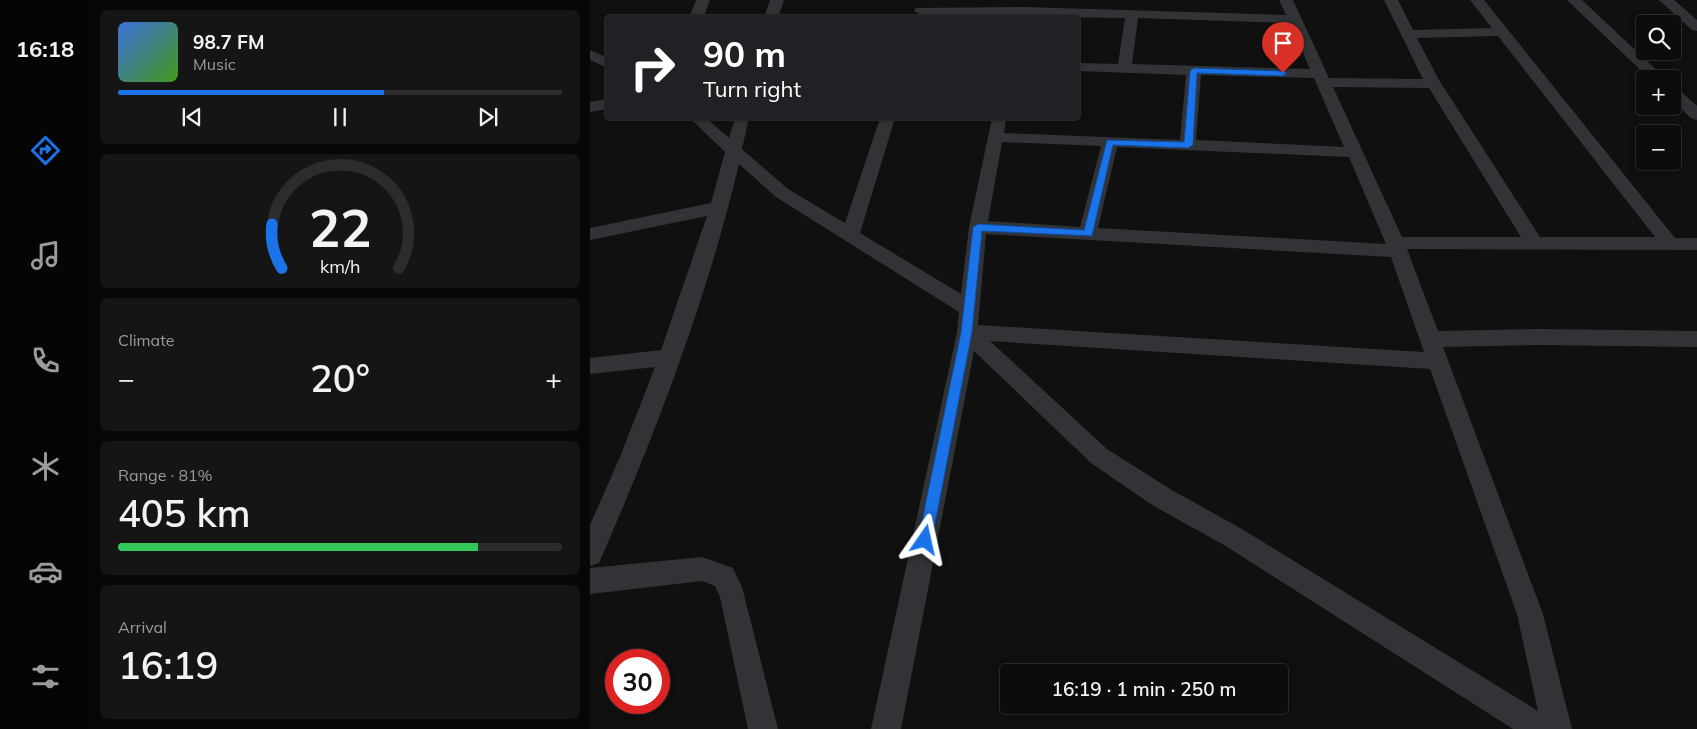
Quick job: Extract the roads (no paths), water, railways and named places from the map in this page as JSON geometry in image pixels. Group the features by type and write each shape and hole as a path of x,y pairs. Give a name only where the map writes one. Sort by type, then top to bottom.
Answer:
{"street":[{"path":"697,15 703,0"},
{"path":"772,15 777,0"},
{"path":"1391,0 1432,80 1534,243"},
{"path":"1477,0 1670,244"},
{"path":"1574,0 1650,70"},
{"path":"1666,0 1697,27"},
{"path":"922,10 1025,10 1132,14 1290,10 1397,247 1530,614 1557,729"},
{"path":"1124,69 1132,14"},
{"path":"1408,34 1502,32"},
{"path":"590,54 605,62"},
{"path":"1080,67 1194,71 1427,84 1432,80"},
{"path":"1188,145 1194,71"},
{"path":"1681,100 1697,115"},
{"path":"590,107 605,104"},
{"path":"699,120 734,148 782,193 850,235 968,321 1100,456 1161,497 1233,537 1540,729"},
{"path":"590,554 632,457 669,357 718,208 741,120"},
{"path":"850,235 887,120"},
{"path":"886,729 968,321 978,227 997,127 1110,142 1355,152"},
{"path":"1088,233 1110,142"},
{"path":"590,234 718,208"},
{"path":"978,227 1397,247 1534,243 1697,244"},
{"path":"968,321 1438,361"},
{"path":"1430,339 1539,336 1697,339"},
{"path":"590,366 669,357"},
{"path":"590,581 702,569 724,578 733,596 763,729"}]}
